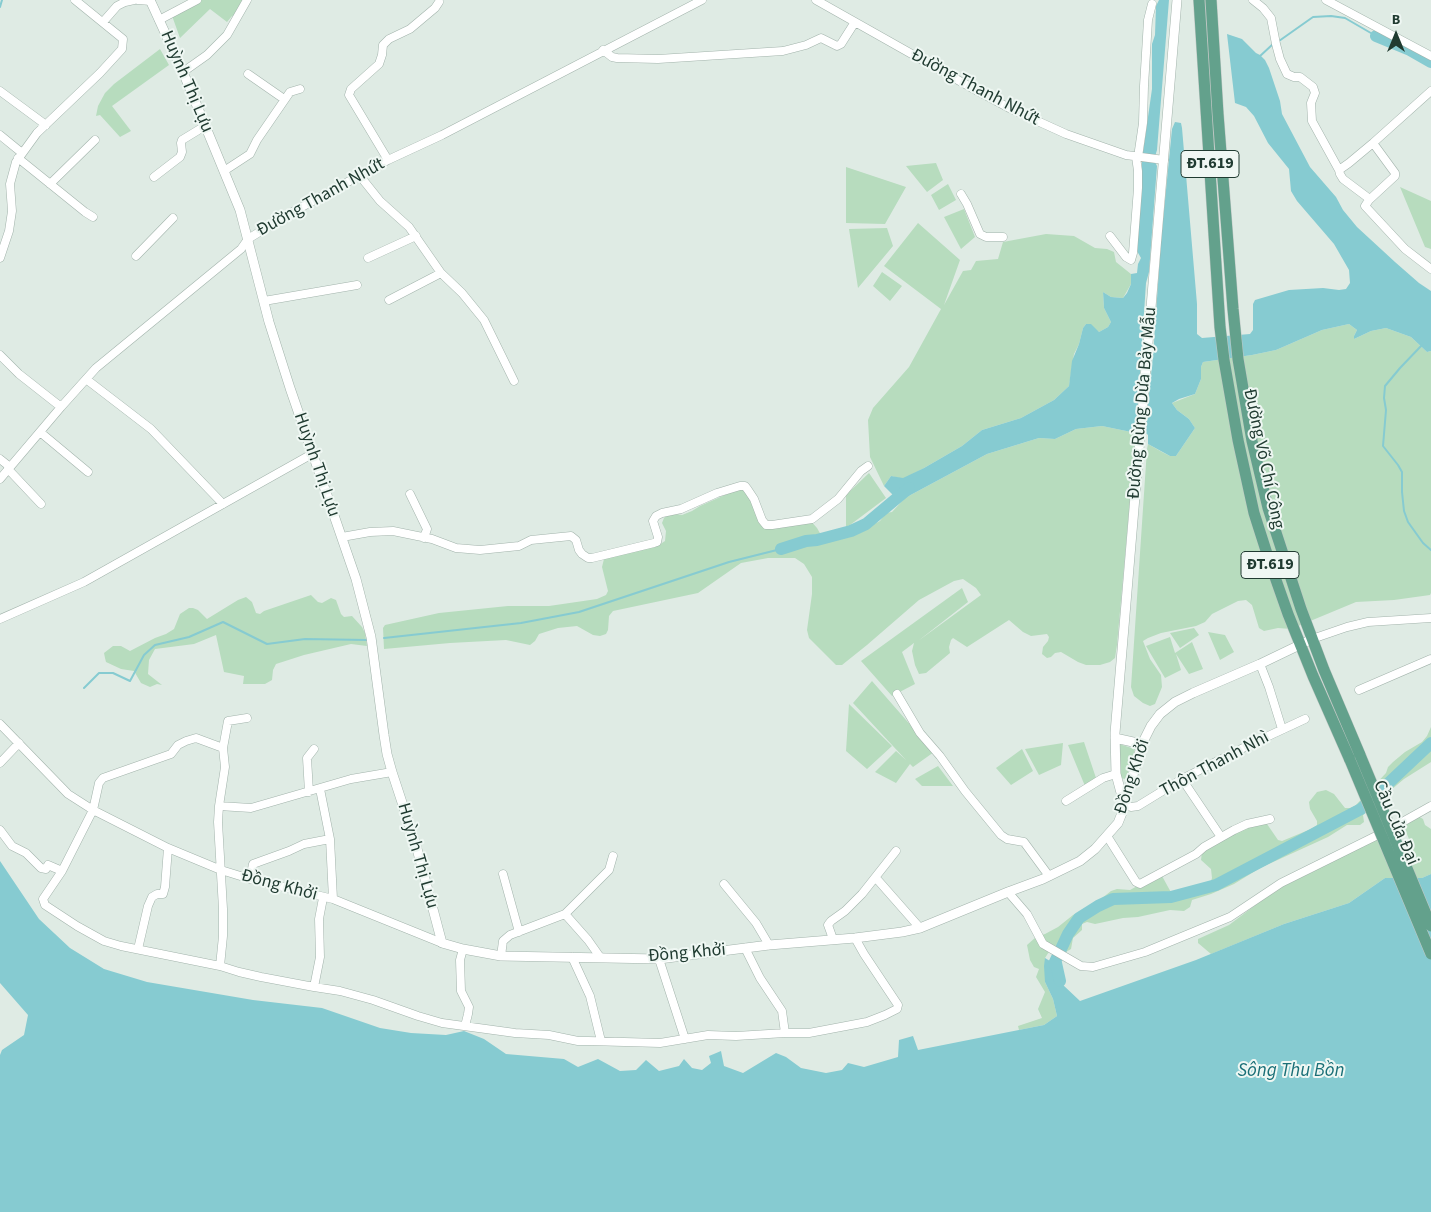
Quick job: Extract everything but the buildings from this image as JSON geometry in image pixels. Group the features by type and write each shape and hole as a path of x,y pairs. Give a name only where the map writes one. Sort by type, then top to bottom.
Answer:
{"main road":[{"name":"Đường Võ Chí Công","path":"1199,0 1220,327 1238,440 1254,513 1268,560 1300,645 1355,758"},
{"name":"Đường Võ Chí Công","path":"1211,0 1227,234 1238,359 1252,441 1268,508 1285,561 1355,758"},
{"name":"Cầu Cửa Đại","path":"1355,758 1431,926"},
{"name":"Cầu Cửa Đại","path":"1355,758 1431,954"}],"street":[{"path":"0,258 9,231 12,211 10,184 20,155 37,133 100,73 122,49 123,39 75,0"},
{"path":"102,22 117,6 134,0"},
{"path":"138,0 150,1"},
{"path":"159,20 196,0"},
{"path":"183,72 207,55 227,35 247,0"},
{"name":"Đường Thanh Nhứt","path":"0,479 86,379 107,359 241,249 248,239 287,215 388,160 442,135 702,0"},
{"name":"Đường Thanh Nhứt","path":"816,0 1011,109 1066,134 1122,154 1162,160"},
{"name":"Đường Rừng Dừa Bảy Mẫu","path":"1124,805 1116,774 1115,738 1162,160 1177,0"},
{"path":"1253,0 1271,18 1280,59 1287,74 1300,77 1313,87 1315,93 1311,103 1312,121 1340,174 1343,179 1369,200"},
{"path":"1326,0 1431,56"},
{"name":"Huỳnh Thị Lựu","path":"150,1 183,72 240,210 269,322 312,454 356,579 369,627 384,735 392,772 416,845 442,943"},
{"path":"388,160 349,95 352,89 379,64 383,45 389,39 410,29 435,8 439,2"},
{"path":"1110,236 1126,257 1131,260 1134,253 1148,20 1152,4"},
{"path":"603,50 612,57 617,58 658,59 774,52 796,48 821,38 837,46 841,44 855,22"},
{"path":"248,74 284,100"},
{"path":"224,171 250,154 257,140 290,92 300,89"},
{"path":"0,91 46,125"},
{"path":"1339,170 1374,142 1431,91"},
{"path":"154,177 180,157 182,140 206,126"},
{"path":"0,135 50,184 93,217"},
{"path":"50,184 95,140"},
{"path":"1374,142 1396,174 1369,200 1366,207 1405,249 1431,268"},
{"path":"360,176 380,201 409,227 442,273 462,293 484,320 514,381"},
{"path":"961,194 980,234 986,237 1003,237"},
{"path":"136,256 173,218"},
{"path":"368,258 416,236"},
{"path":"389,300 442,273"},
{"path":"264,301 357,285"},
{"path":"0,356 19,374 61,407"},
{"path":"86,379 151,429 223,504"},
{"path":"40,432 88,472"},
{"path":"0,619 84,582 312,454"},
{"path":"0,459 42,504"},
{"path":"342,537 384,531 397,532 456,548 480,550 519,546 531,540 571,536 576,540 582,554 592,558 657,542 658,537 653,521 656,516 681,509 717,493 740,486 745,486 748,490 766,525 812,519 838,499 861,471 868,466"},
{"path":"410,494 427,529 424,538"},
{"path":"1312,639 1368,622 1431,618"},
{"name":"Đồng Khởi","path":"0,724 68,794 92,810 168,848 221,870 323,898 333,899 463,950 501,956 600,957 659,960 769,945 902,932 920,928 1050,876 1080,861 1095,849 1118,823 1142,744 1151,726 1160,714 1175,702 1192,693 1312,639"},
{"path":"1359,690 1431,659"},
{"path":"1260,664 1282,729"},
{"path":"897,694 920,733 1001,835 1007,839 1024,842 1050,876"},
{"path":"220,966 223,909 218,822 225,767 223,748 228,722 246,718"},
{"name":"Thôn Thanh Nhì","path":"1124,805 1138,806 1182,779 1305,719"},
{"path":"223,748 196,738 178,745 171,754 102,778 99,782 92,810 62,871 43,899 45,905 77,926 104,940 121,946 220,966 239,972 314,988 340,991 434,1021 515,1033 549,1035 578,1041 660,1043 708,1035 736,1036 810,1033 867,1022 898,1008 897,1001 855,938"},
{"path":"1115,738 1142,744"},
{"path":"0,764 19,743"},
{"path":"309,792 307,758 314,748"},
{"path":"219,806 252,808 351,779 392,772"},
{"path":"1066,801 1103,778 1116,774"},
{"path":"1182,779 1221,838"},
{"path":"320,789 330,839 333,899"},
{"path":"1008,892 1027,914 1043,944 1081,966 1093,967 1145,952 1230,917 1281,883 1390,829 1431,806"},
{"path":"1107,836 1136,882 1140,884 1247,824 1270,819"},
{"path":"0,830 12,846 26,853 41,868 46,869 48,865 62,871"},
{"path":"250,879 253,864 304,844 330,839"},
{"path":"138,949 148,906 152,897 162,894 165,887 168,848"},
{"path":"833,940 828,925 845,911 876,878 896,851"},
{"path":"501,956 503,941 510,935 565,914 609,870 613,856"},
{"path":"503,874 519,932"},
{"path":"876,878 920,928"},
{"path":"724,884 756,923 769,945"},
{"path":"314,988 320,957 319,919 323,898"},
{"path":"565,914 600,957"},
{"path":"745,948 760,978 782,1012 784,1033"},
{"path":"463,950 460,960 461,991 469,1007 465,1026"},
{"path":"572,957 590,996 601,1041"},
{"path":"659,960 685,1038"}],"green space":[{"path":"192,0 244,0 237,15 232,16 227,22 210,9 180,38 171,13"},
{"path":"160,49 169,65 112,106 131,131 120,137 100,115 96,116 98,106 105,93 114,84"},
{"path":"936,163 943,180 927,192 906,166"},
{"path":"846,167 906,187 885,224 846,223"},
{"path":"948,184 956,200 939,210 931,195"},
{"path":"1400,187 1431,201 1431,249 1425,247"},
{"path":"964,209 975,237 961,249 944,217"},
{"path":"918,223 960,260 944,305 963,271 971,270 976,261 998,259 1003,242 1046,234 1074,236 1095,248 1114,252 1116,262 1131,274 1131,284 1123,298 1111,297 1103,292 1104,308 1111,322 1108,327 1099,332 1086,324 1083,328 1074,354 1069,386 1054,400 1021,418 982,430 962,446 903,479 891,476 884,486 870,457 868,420 873,408 909,367 941,309 884,266"},
{"path":"887,228 893,246 858,288 849,229"},
{"path":"882,272 902,286 890,301 873,286"},
{"path":"1349,324 1357,330 1354,339 1371,331 1386,328 1411,337 1427,352 1431,351 1430,595 1394,600 1356,602 1291,629 1278,628 1264,631 1259,628 1252,605 1246,600 1238,601 1212,614 1205,622 1196,626 1161,633 1143,641 1150,659 1161,675 1162,687 1155,704 1150,706 1143,703 1134,696 1131,687 1148,444 1170,456 1176,456 1195,428 1189,419 1177,410 1172,403 1195,394 1201,379 1203,362 1276,350 1322,330"},
{"path":"1102,426 1136,433 1117,645 1115,658 1110,662 1100,665 1086,665 1061,652 1047,658 1042,654 1043,647 1049,637 1047,634 1031,636 1009,620 967,647 953,638 949,647 950,653 926,673 919,674 915,665 912,651 914,643 902,652 915,684 892,696 861,661 962,588 968,602 918,641 981,595 976,588 963,579 954,581 919,600 842,665 836,665 809,638 807,630 812,594 812,577 804,564 795,558 768,558 741,563 698,593 613,611 609,616 606,634 600,636 593,635 577,626 558,628 539,634 530,645 506,640 384,649 383,628 385,625 439,613 508,606 549,606 597,599 606,595 608,591 602,567 604,559 659,545 665,541 666,531 662,523 669,513 682,515 743,487 766,524 809,519 825,542 849,537 880,521 886,513 892,512 905,498 987,454 1039,438 1055,439 1076,429"},
{"path":"869,473 886,498 846,528 846,495"},
{"path":"311,595 318,602 322,603 331,598 336,600 341,614 344,617 352,616 362,627 367,646 351,644 276,664 272,680 265,684 243,684 244,676 224,672 216,635 194,644 155,649 149,660 148,674 162,685 157,684 150,687 141,683 134,671 121,669 106,662 104,653 113,646 121,646 130,651 166,634 174,629 180,614 189,608 198,610 207,619 246,597 252,602 256,613 260,614"},
{"path":"1194,628 1199,635 1180,648 1170,633"},
{"path":"1208,632 1225,635 1234,652 1220,660"},
{"path":"1170,637 1175,653 1192,642 1203,669 1189,674 1176,654 1181,670 1165,678 1146,646"},
{"path":"872,681 934,752 913,767 910,764 896,783 875,772 896,751 906,760 853,703"},
{"path":"849,704 892,746 867,769 846,751"},
{"path":"1431,727 1431,762 1404,779 1378,801 1363,815 1364,822 1360,825 1347,825 1328,837 1260,868 1234,884 1192,900 1190,907 1184,911 1170,910 1095,924 1087,922 1082,924 1082,930 1073,938 1071,949 1066,952 1052,947 1045,958 1045,982 1053,999 1057,1016 1044,1025 1019,1030 1018,1026 1042,1018 1038,1009 1045,992 1036,977 1039,969 1034,967 1030,960 1027,945 1036,937 1058,927 1073,915 1092,906 1111,891 1117,889 1130,890 1152,878 1162,876 1173,896 1189,892 1211,881 1211,869 1201,860 1202,852 1246,827 1263,823 1267,824 1278,840 1282,841 1311,829 1317,825 1317,821 1310,809 1309,802 1317,792 1326,790 1334,794 1345,808 1355,806 1386,773 1388,767 1393,762 1422,742"},
{"path":"1084,742 1097,781 1085,786 1068,745"},
{"path":"1063,743 1061,765 1039,775 1025,749"},
{"path":"1119,744 1135,749 1126,779 1120,778"},
{"path":"1022,749 1033,771 1011,785 996,768"},
{"path":"938,766 953,786 922,786 915,779"},
{"path":"1418,816 1431,829 1431,874 1422,878 1385,878 1349,903 1284,924 1211,954 1198,943 1198,939 1229,925 1278,888 1386,831 1404,847 1408,846 1409,839 1404,827"}],"water":[{"path":"1159,0 1169,0 1157,150 1154,160 1157,166 1149,272 1146,283 1136,433 1102,426 1076,429 1055,439 1039,438 987,454 905,498 896,498 884,486 891,476 903,478 962,446 982,430 1021,418 1054,400 1069,386 1072,361 1083,328 1086,324 1091,324 1099,332 1108,327 1111,322 1104,308 1103,292 1111,297 1123,298 1127,293 1131,284 1131,274 1137,273 1141,258 1137,251 1142,159 1152,89 1152,44 1155,35 1156,6"},
{"path":"1227,34 1242,39 1265,60 1280,101 1282,114 1310,167 1336,197 1343,210 1357,227 1395,262 1431,291 1431,351 1427,352 1411,337 1386,328 1371,331 1354,339 1357,330 1349,324 1322,330 1276,350 1203,362 1201,379 1195,394 1172,403 1177,410 1189,419 1195,428 1176,456 1170,456 1148,444 1148,435 1145,432 1153,356 1161,241 1172,129 1175,122 1181,123 1182,128 1197,304 1197,334 1202,338 1250,334 1253,330 1253,304 1255,300 1289,290 1346,289 1350,283 1349,270 1334,244 1297,201 1291,191 1289,169 1268,143 1254,116 1246,107 1235,103"},
{"name":"Sông Thu Bồn","path":"0,861 39,919 70,948 104,969 147,982 253,1000 322,1008 380,1028 411,1033 446,1035 464,1031 484,1039 506,1054 564,1059 578,1067 598,1059 620,1071 636,1070 646,1060 659,1071 679,1066 684,1059 692,1068 702,1070 711,1063 709,1056 721,1051 724,1066 743,1073 776,1053 786,1057 801,1068 826,1073 842,1070 848,1063 864,1067 898,1057 899,1040 913,1036 918,1050 1044,1025 1057,1016 1053,999 1045,982 1045,958 1063,969 1062,984 1080,1001 1196,960 1284,924 1349,903 1385,878 1422,878 1431,874 1431,1212 0,1212 0,1055 2,1050 24,1035 28,1015 0,983"}],"waterway":[{"path":"0,7 2,0"},
{"path":"1279,41 1313,17 1331,16 1345,18 1376,36"},
{"path":"1376,36 1410,50 1431,62"},
{"path":"1259,57 1273,44"},
{"path":"1422,345 1385,386 1386,410 1383,446 1402,472 1404,511 1408,522 1423,543 1431,550"},
{"path":"781,549 806,541 851,531 866,524 909,488"},
{"path":"384,638 521,623 579,612 729,562 781,549"},
{"path":"84,688 99,673 113,673 130,681 144,655 155,645 189,637 223,622 267,644 305,639 367,640"},
{"path":"1060,981 1056,963 1054,964 1068,934 1079,918 1113,899 1171,897 1216,885 1361,809 1431,743"}]}
